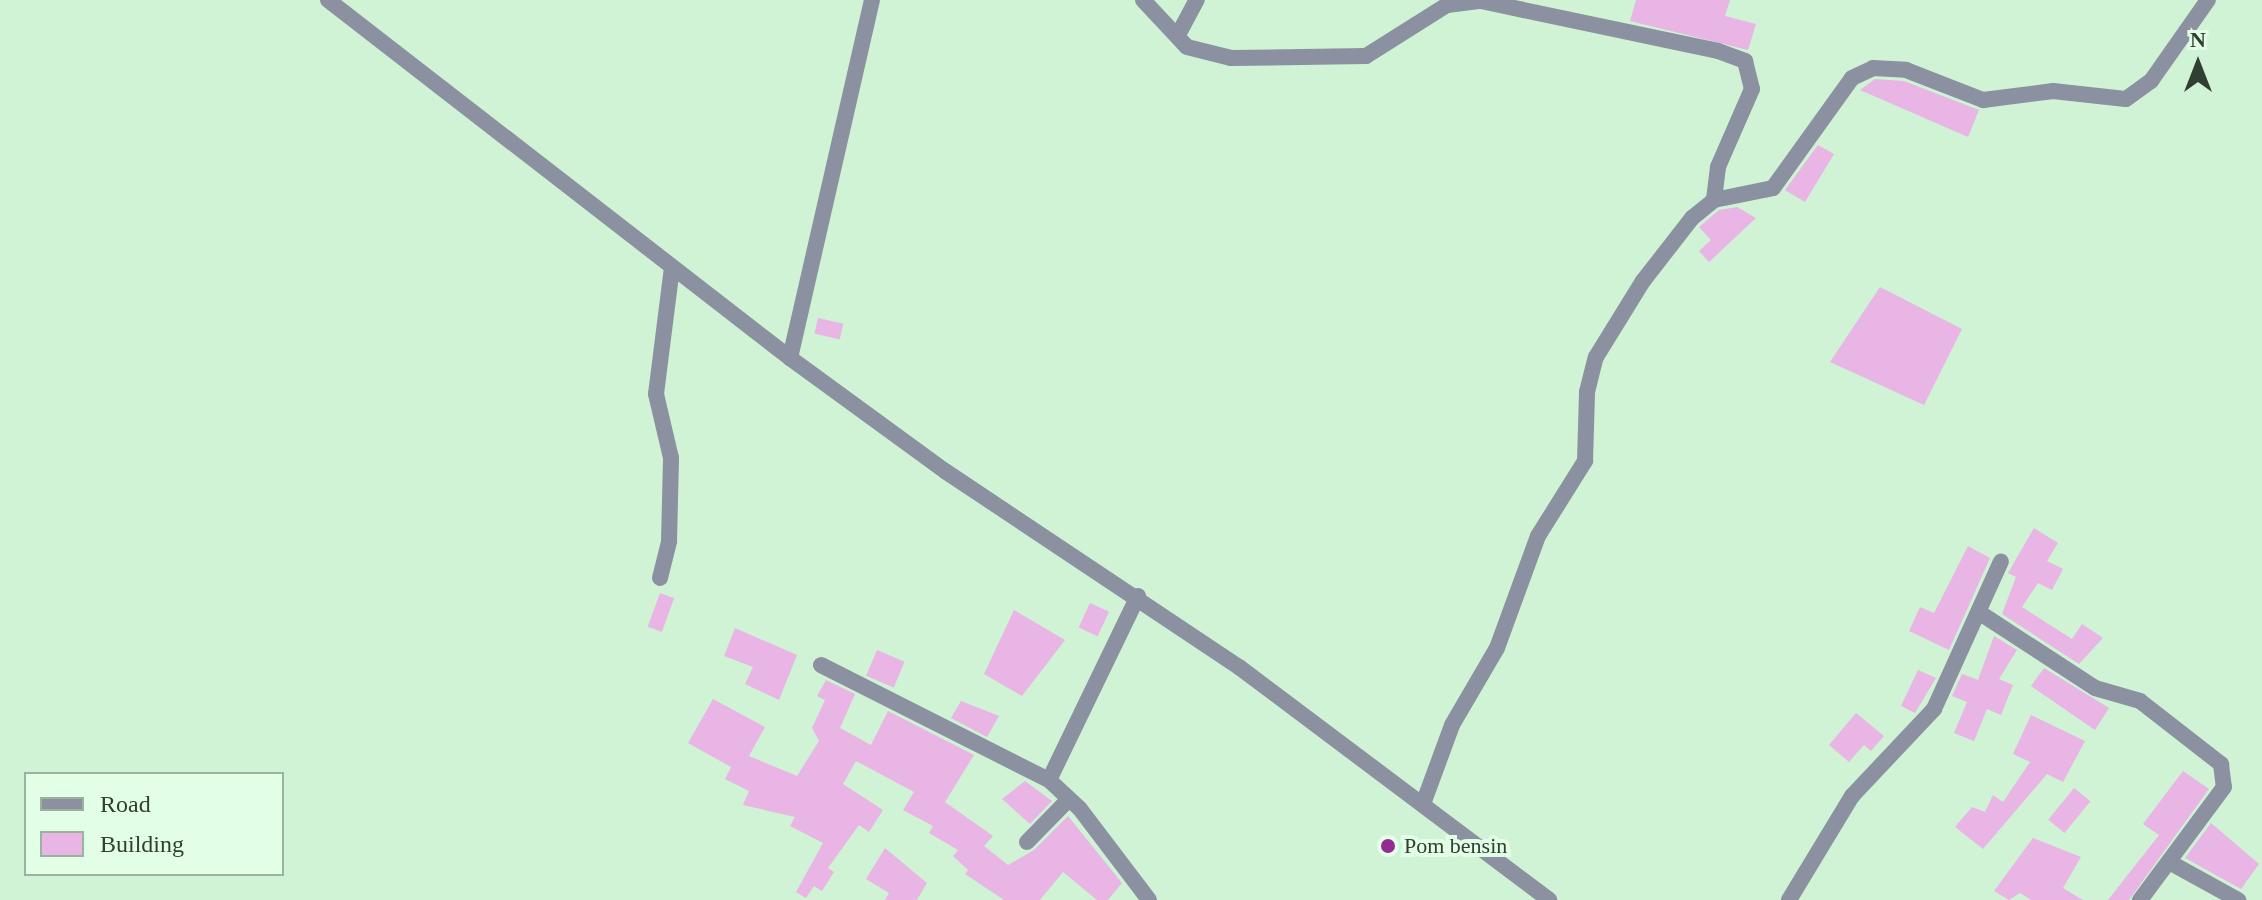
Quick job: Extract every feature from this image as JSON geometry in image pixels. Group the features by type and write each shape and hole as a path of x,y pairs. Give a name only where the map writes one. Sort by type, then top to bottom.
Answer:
{"street":[{"path":"328,0 790,358 945,471 1138,596 1549,900"},
{"path":"790,358 872,0"},
{"path":"1143,0 1201,54 1349,58 1377,50 1447,5 1481,1 1718,51 1745,61 1752,89 1718,167 1714,200 1643,281 1596,357 1587,392 1585,461 1538,536 1497,648 1452,725 1423,804"},
{"path":"1178,35 1197,0"},
{"path":"1714,200 1773,188 1852,78 1873,68 1906,70 1983,100 2053,91 2126,99 2151,81 2208,0"},
{"path":"660,578 669,541 671,458 656,394 672,268"},
{"path":"1789,900 1852,796 1934,709 2001,561"},
{"path":"1049,780 1138,596"},
{"path":"1980,613 2095,688 2140,701 2221,764 2224,787 2171,863 2140,900"},
{"path":"821,665 1049,780 1069,799 1149,900"},
{"path":"1027,842 1069,799"},
{"path":"2171,863 2238,900"}],"building":[{"path":"1636,0 1730,0 1725,16 1756,24 1748,50 1630,21"},
{"path":"1875,79 1904,81 1979,110 1968,137 1860,90"},
{"path":"1818,145 1834,154 1805,202 1785,190"},
{"path":"1737,207 1756,218 1709,262 1699,251 1711,240 1699,227 1719,210"},
{"path":"1880,287 1962,329 1924,405 1830,362"},
{"path":"818,318 843,324 840,339 814,334"},
{"path":"2034,528 2058,543 2047,561 2063,569 2052,590 2038,583 2022,607 2072,639 2082,624 2103,638 2079,664 2002,614 2016,577 2008,573"},
{"path":"1968,546 1990,558 1949,650 1909,631 1920,607 1934,613"},
{"path":"660,593 674,598 662,632 648,627"},
{"path":"1090,603 1109,612 1098,636 1079,627"},
{"path":"1014,610 1065,640 1022,696 984,674"},
{"path":"735,628 797,655 779,700 745,684 753,667 724,656"},
{"path":"1994,636 2017,650 1999,679 2013,685 2001,715 1987,709 1974,741 1954,733 1967,702 1952,696 1962,674 1978,680"},
{"path":"877,650 905,662 894,687 866,676"},
{"path":"2044,668 2109,708 2095,730 2031,686"},
{"path":"1918,670 1936,678 1915,713 1901,706"},
{"path":"826,680 855,694 840,728 871,745 888,711 974,755 945,802 993,836 984,846 1008,865 1034,850 1068,816 1122,883 1108,900 1097,900 1063,872 1040,900 1004,900 965,874 968,870 953,856 958,850 929,833 933,826 903,810 914,792 856,761 843,784 883,810 869,832 859,825 828,868 834,872 822,891 814,886 806,898 796,892 823,843 790,826 795,817 743,805 749,791 725,779 731,767 688,743 713,699 765,727 749,756 797,776 819,741 812,728 825,700 817,696"},
{"path":"961,701 999,716 987,737 951,718"},
{"path":"1856,713 1884,736 1871,751 1864,745 1849,762 1829,745"},
{"path":"2031,715 2085,741 2063,782 2047,774 1983,849 1955,827 1972,807 1985,812 1993,795 2003,802 2030,762 2013,754"},
{"path":"2183,771 2209,789 2129,900 2108,900 2159,835 2143,824"},
{"path":"1025,781 1052,801 1030,824 1002,799"},
{"path":"2074,788 2090,801 2065,833 2048,820"},
{"path":"2211,823 2259,864 2241,889 2185,858"},
{"path":"2033,838 2081,857 2063,888 2083,900 2031,900 2020,893 2009,900 1994,891"},
{"path":"885,848 927,883 917,900 885,900 889,893 866,879"}],"place":[{"name":"Pom bensin","path":"1388,846"}]}
